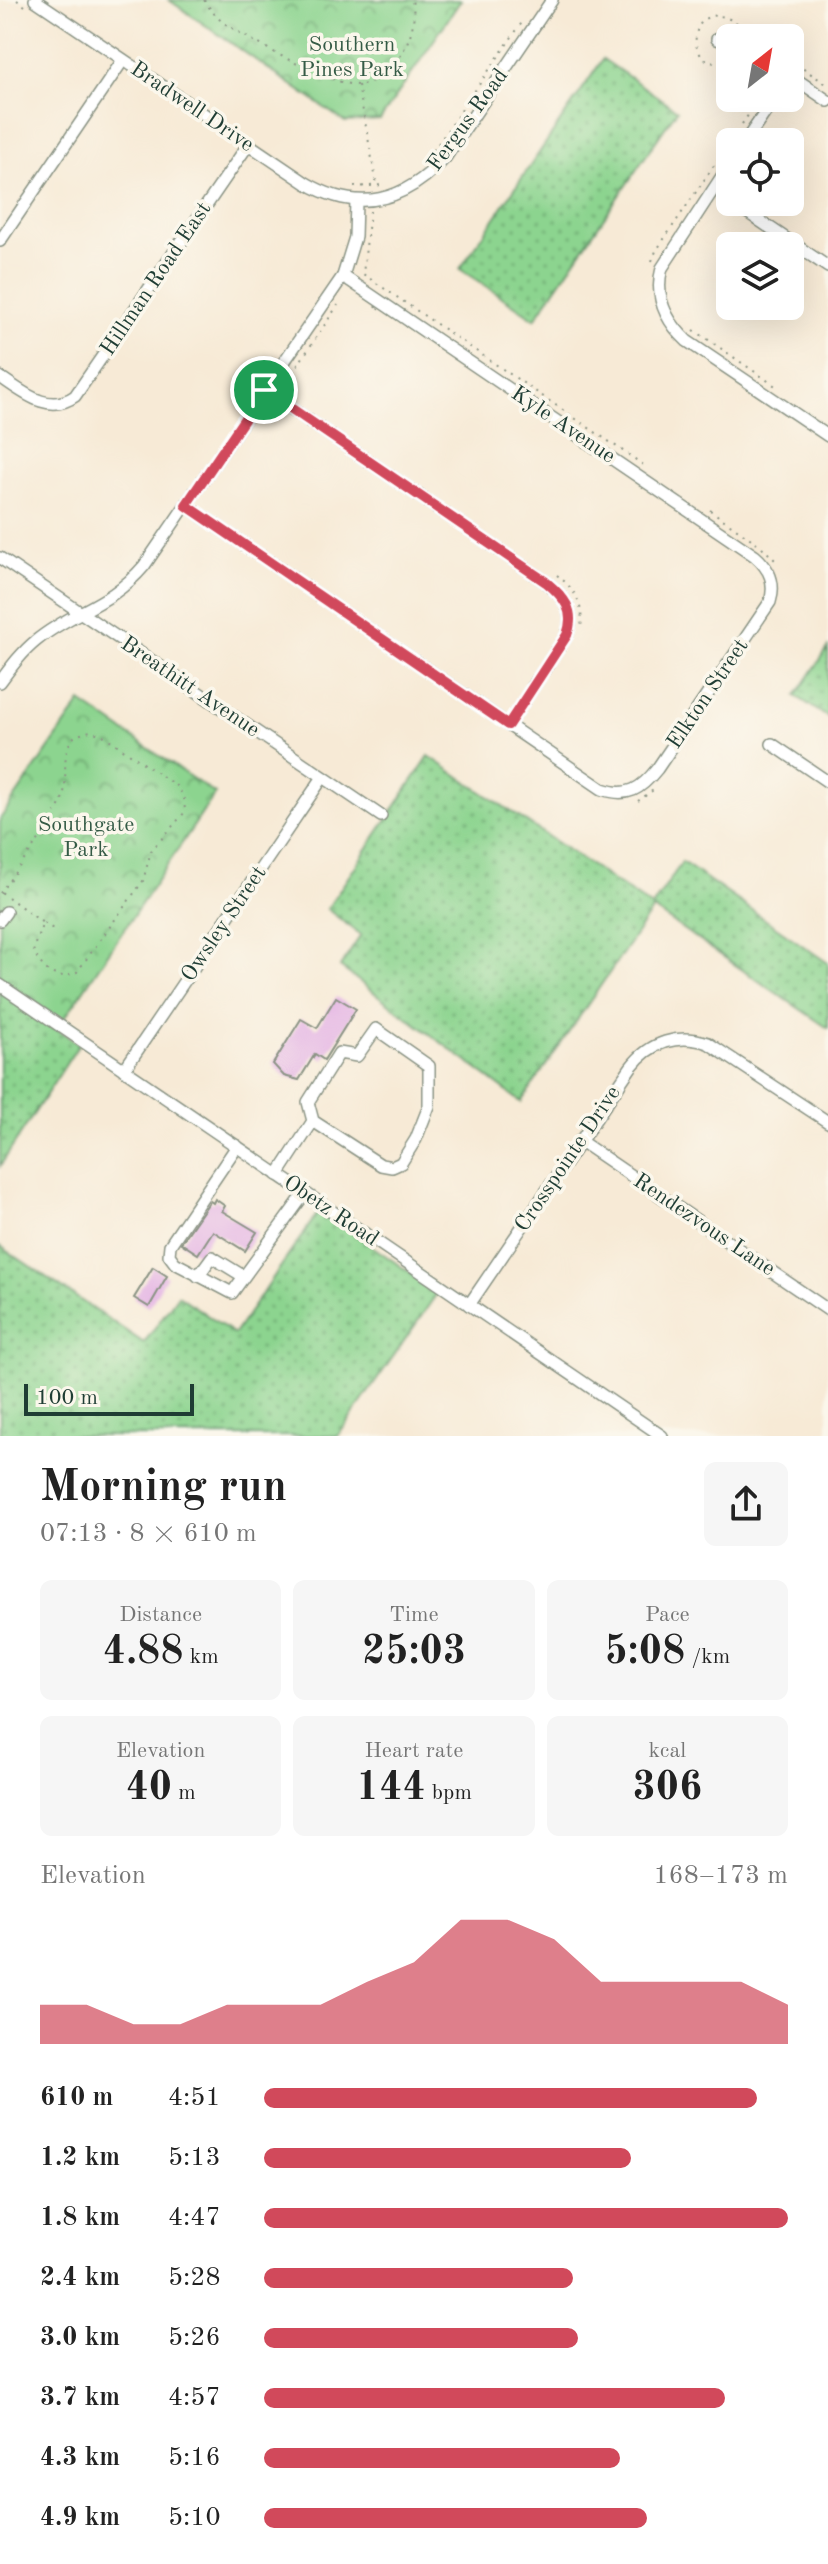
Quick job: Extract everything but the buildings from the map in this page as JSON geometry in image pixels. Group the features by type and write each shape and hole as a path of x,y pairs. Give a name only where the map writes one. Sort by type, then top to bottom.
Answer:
{"street":[{"name":"Fergus Road","path":"356,201 406,191 433,171 445,158 552,0"},
{"name":"Bradwell Drive","path":"32,4 123,60 318,190 356,201"},
{"path":"0,241 123,60"},
{"path":"804,85 828,101"},
{"name":"Hillman Road East","path":"0,377 31,398 57,404 67,402 82,388 248,145"},
{"path":"716,185 662,268 659,293 669,320 687,341 828,436"},
{"path":"0,682 38,639 118,593 132,580 343,276 355,237 356,201"},
{"path":"753,216 828,267"},
{"name":"Kyle Avenue","path":"343,276 755,556 767,568 773,583"},
{"path":"264,390 561,595 571,613 567,635 508,725"},
{"path":"186,505 602,789 630,798"},
{"name":"Breathitt Avenue","path":"0,558 381,816"},
{"name":"Elkton Street","path":"630,798 657,769 766,608 772,596 773,583"},
{"path":"772,744 828,782"},
{"name":"Owsley Street","path":"124,1070 323,777"},
{"name":"Obetz Road","path":"0,985 662,1436"},
{"path":"278,1175 313,1121 308,1102 339,1053 357,1056 376,1029 429,1066 429,1106 416,1139 401,1163 392,1167 381,1165 313,1121"},
{"name":"Crosspointe Drive","path":"469,1305 636,1060 660,1043 687,1038 716,1046 828,1122"},
{"name":"Rendezvous Lane","path":"580,1141 828,1310"},
{"path":"237,1146 170,1245 169,1255 175,1263 232,1293 305,1193"},
{"path":"198,1276 212,1257 243,1276"}],"path":[{"path":"17,0 32,4"},
{"path":"204,0 223,22 249,37 337,82 358,85 373,83 391,70 400,58 414,24 412,0"},
{"path":"423,163 529,12"},
{"path":"804,69 828,85"},
{"path":"358,85 378,186"},
{"path":"652,262 656,251 750,112"},
{"path":"351,187 378,186 393,181"},
{"path":"370,200 363,274 648,469"},
{"path":"289,392 283,387 338,304"},
{"path":"693,329 782,391"},
{"path":"704,506 765,549 778,567"},
{"path":"557,576 568,584 578,598 582,625 577,639"},
{"path":"43,923 33,949 43,968 57,976 71,976 143,881 151,851 185,812 179,788 103,735 90,731 75,736 66,752 62,798 0,893 53,929"},
{"path":"630,798 648,795 659,785"}],"green space":[{"name":"Southern Pines Park","path":"169,0 461,0 380,120 345,122"},
{"path":"603,59 677,110 535,319 460,269"},
{"path":"828,648 828,717 827,717 796,696"},
{"name":"Southgate Park","path":"81,702 215,794 62,1022 0,977 0,819"},
{"path":"429,756 652,907 682,862 828,963 828,1028 653,909 521,1102 340,967 361,935 327,909"},
{"path":"0,990 79,1044 0,1166"},
{"path":"320,1210 438,1292 338,1436 0,1436 0,1246 144,1343 178,1295 234,1334"}],"route":[{"path":"264,390 561,595 571,613 567,635 508,725 186,505 264,390"}]}
